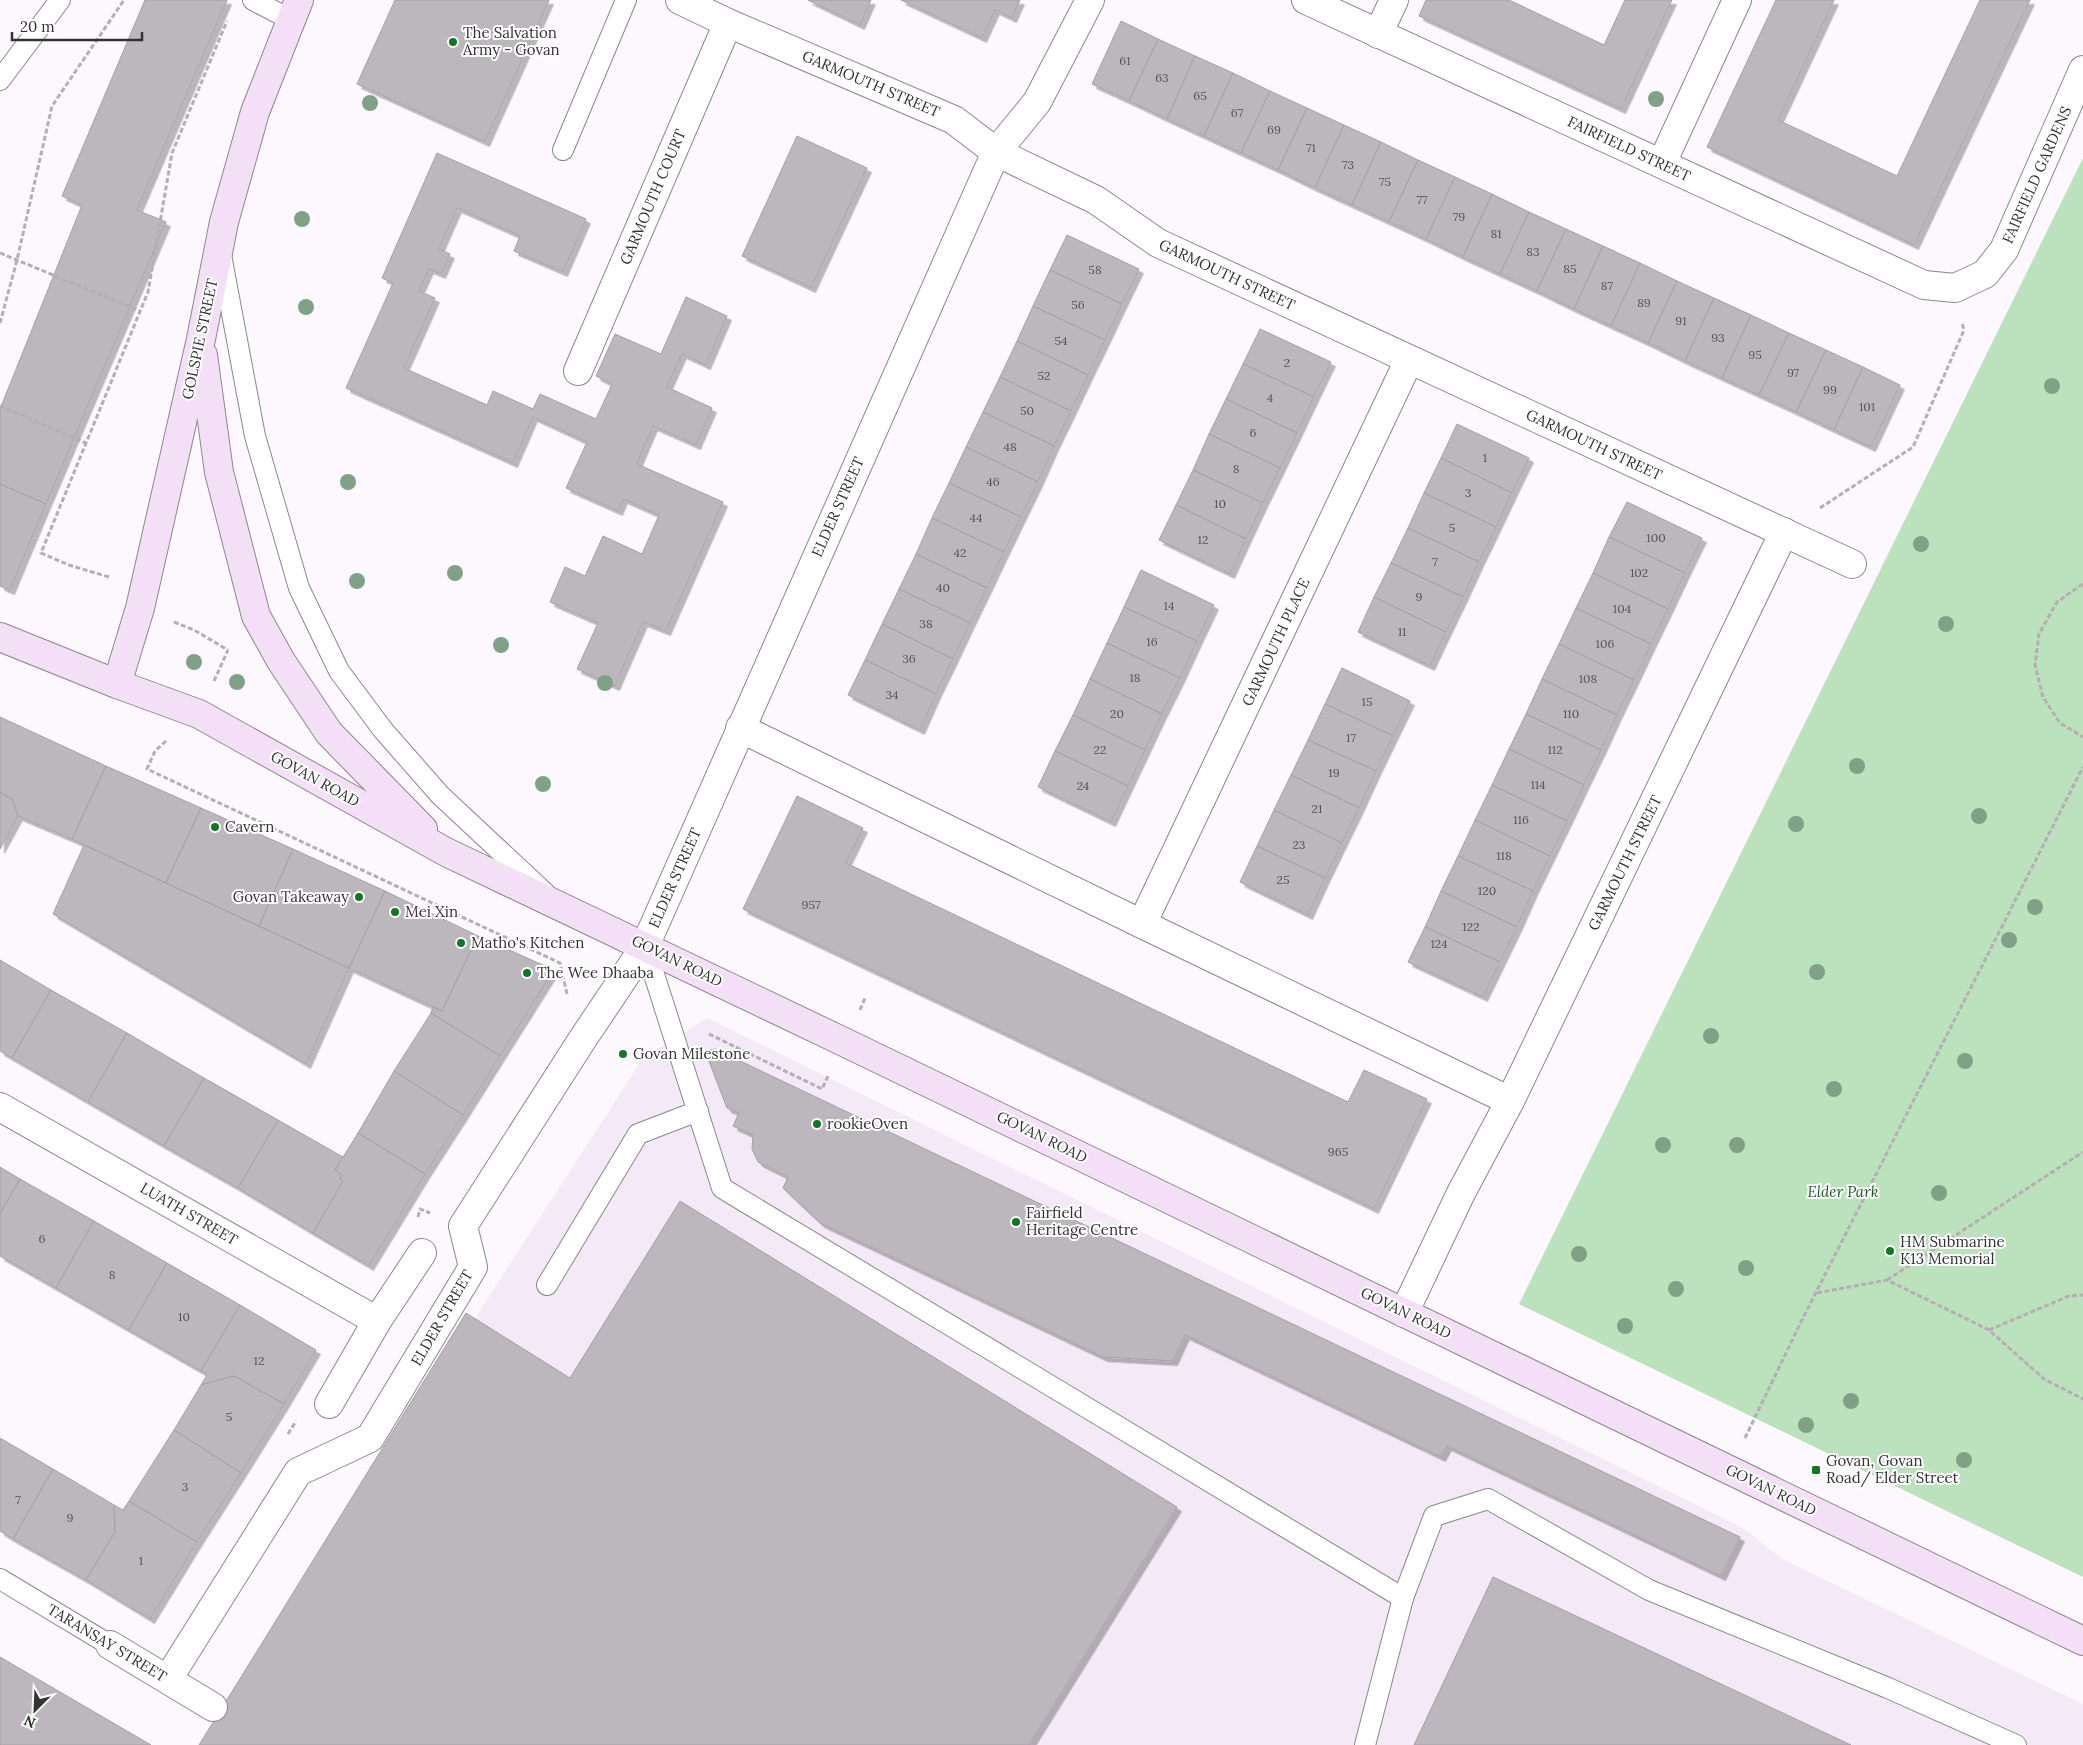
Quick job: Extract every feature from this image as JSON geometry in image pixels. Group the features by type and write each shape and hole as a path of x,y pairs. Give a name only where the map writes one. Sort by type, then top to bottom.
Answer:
{"street":[{"name":"ELDER STREET","path":"168,1679 298,1472 370,1438 473,1267 463,1226 645,946 996,152 1038,102 1090,0"},
{"name":"FAIRFIELD STREET","path":"1306,0 1924,285 1955,288"},
{"path":"1378,34 1394,0"},
{"path":"1662,163 1736,0"},
{"name":"GARMOUTH STREET","path":"692,2 728,23 954,120 996,152 1096,200 1158,243 1852,564"},
{"name":"GOLSPIE STREET","path":"117,684 140,608 201,339 224,222 255,112 295,10"},
{"name":"GARMOUTH COURT","path":"578,371 728,23"},
{"name":"FAIRFIELD GARDENS","path":"1955,288 1985,274 2004,250 2083,70"},
{"path":"201,339 219,472 256,616 281,661 329,733 446,852"},
{"name":"GARMOUTH PLACE","path":"1142,924 1409,360"},
{"name":"GARMOUTH STREET","path":"1404,1312 1461,1193 1510,1101 1784,532"},
{"name":"GOVAN ROAD","path":"0,637 198,714 446,852 645,946 2083,1641"},
{"path":"740,728 1510,1101"},
{"name":"LUATH STREET","path":"0,1107 377,1321"},
{"path":"329,1404 377,1321 422,1253"},
{"name":"TARANSAY STREET","path":"110,1645 213,1707"}],"lane":[{"path":"0,80 60,0"},
{"path":"253,0 295,10"},
{"path":"563,150 626,0"},
{"path":"219,245 255,436 299,588 339,672 383,730 440,795 557,904"},
{"path":"645,946 722,1188 1403,1598"},
{"path":"547,1284 638,1134 698,1111"},
{"path":"1366,1745 1403,1598 1434,1516 1488,1498 1649,1590 1888,1688 2016,1745"},
{"name":"TARANSAY STREET","path":"0,1579 110,1645"}],"path":[{"path":"0,323 17,260 52,106 124,0"},
{"path":"0,253 140,311"},
{"path":"1784,532 1913,447 1964,330 1955,288"},
{"path":"0,406 86,443"},
{"path":"2083,584 2057,602 2039,634 2035,665 2043,697 2051,710 2060,723 2083,738"},
{"path":"228,650 205,704 198,714 155,751 146,769 560,963 568,998 600,1013"},
{"path":"1730,1470 1817,1293 2083,767"},
{"path":"671,1025 700,1030 822,1089 865,998"},
{"path":"1817,1293 1887,1280 2083,1152"},
{"path":"1887,1280 1989,1330 2044,1379 2083,1399"},
{"path":"1989,1330 2069,1296 2083,1295"}],"shaded area":[{"path":"707,1018 1743,1528 1782,1559 2083,1704 2083,1745 199,1745 643,1058"}],"green space":[{"name":"Elder Park","path":"2083,158 2083,1577 1519,1304"}],"building":[{"path":"145,0 227,0 137,210 166,222 46,504 0,484 0,409 82,205 62,196"},
{"name":"The Salvation Army - Govan","path":"395,0 549,0 485,142 357,84"},
{"path":"808,0 871,0 860,25"},
{"path":"901,0 1020,0 1012,18 995,10 982,38"},
{"path":"1426,0 1509,0 1604,45 1625,0 1672,0 1621,109 1419,16"},
{"path":"1776,0 1834,0 1778,120 1897,176 1980,0 2030,0 1914,245 1707,147"},
{"path":"1121,21 1158,39 1129,101 1092,84"},
{"path":"1158,39 1195,56 1167,119 1129,101"},
{"path":"1195,56 1233,73 1204,136 1167,119"},
{"path":"1233,73 1270,91 1241,153 1204,136"},
{"path":"1270,91 1307,108 1278,170 1241,153"},
{"path":"1307,108 1344,125 1315,188 1278,170"},
{"path":"1344,125 1381,142 1352,205 1315,188"},
{"path":"797,136 867,168 811,288 742,256"},
{"path":"1381,142 1418,160 1389,222 1352,205"},
{"path":"437,153 586,219 563,272 514,251 520,236 457,208 439,249 450,254 441,274 429,269 419,291 435,298 404,368 487,405 493,391 533,409 540,394 596,419 612,384 596,376 615,334 661,354 686,297 727,316 706,365 682,354 667,387 712,408 696,445 653,426 637,464 723,502 666,631 643,622 615,686 577,669 598,623 550,602 565,567 585,576 603,536 642,554 659,515 623,499 618,511 566,488 587,442 533,417 513,463 346,388 393,283 382,278"},
{"path":"1418,160 1455,177 1426,239 1389,222"},
{"path":"1455,177 1492,194 1463,257 1426,239"},
{"path":"1492,194 1529,212 1500,274 1463,257"},
{"path":"1529,212 1566,229 1537,291 1500,274"},
{"path":"1566,229 1603,246 1574,309 1537,291"},
{"path":"1067,235 1139,269 1122,304 1050,270"},
{"path":"1603,246 1640,263 1611,326 1574,309"},
{"path":"1640,263 1677,281 1648,343 1611,326"},
{"path":"1050,270 1122,304 1105,340 1033,306"},
{"path":"1677,281 1714,298 1685,361 1648,343"},
{"path":"1714,298 1751,315 1722,378 1685,361"},
{"path":"1033,306 1105,340 1088,375 1017,341"},
{"path":"1751,315 1789,333 1759,395 1722,378"},
{"path":"1260,329 1331,362 1314,397 1243,364"},
{"path":"1789,333 1826,350 1796,412 1759,395"},
{"path":"1017,341 1088,375 1071,411 1000,377"},
{"path":"1826,350 1863,367 1834,430 1796,412"},
{"path":"1243,364 1314,397 1297,433 1226,399"},
{"path":"1863,367 1900,385 1871,447 1834,430"},
{"path":"1000,377 1071,411 1054,446 983,412"},
{"path":"1226,399 1297,433 1280,468 1209,434"},
{"path":"983,412 1054,446 1038,482 966,447"},
{"path":"1457,424 1529,458 1512,493 1441,458"},
{"path":"1209,434 1280,468 1263,503 1193,470"},
{"path":"966,447 1038,482 1021,517 949,483"},
{"path":"1441,458 1512,493 1496,527 1424,493"},
{"path":"1193,470 1263,503 1246,539 1176,505"},
{"path":"949,483 1021,517 1004,552 932,518"},
{"path":"0,484 46,504 10,590 0,586"},
{"path":"1424,493 1496,527 1479,562 1408,528"},
{"path":"1627,502 1702,538 1685,573 1609,537"},
{"path":"1176,505 1246,539 1230,574 1159,540"},
{"path":"932,518 1004,552 987,588 916,554"},
{"path":"1408,528 1479,562 1463,597 1391,563"},
{"path":"1609,537 1685,573 1668,609 1593,573"},
{"path":"916,554 987,588 970,623 899,589"},
{"path":"1391,563 1463,597 1446,632 1374,597"},
{"path":"1141,570 1214,605 1197,641 1124,607"},
{"path":"1593,573 1668,609 1651,644 1576,608"},
{"path":"899,589 970,623 953,659 882,624"},
{"path":"1374,597 1446,632 1430,666 1358,632"},
{"path":"1124,607 1197,641 1180,678 1107,643"},
{"path":"1576,608 1651,644 1634,680 1559,644"},
{"path":"882,624 953,659 936,694 865,660"},
{"path":"1107,643 1180,678 1162,714 1090,679"},
{"path":"1559,644 1634,680 1617,715 1542,679"},
{"path":"865,660 936,694 920,730 848,695"},
{"path":"1342,668 1410,701 1393,736 1325,704"},
{"path":"1090,679 1162,714 1145,750 1073,715"},
{"path":"1542,679 1617,715 1601,750 1526,714"},
{"path":"1325,704 1393,736 1376,771 1308,740"},
{"path":"1526,714 1601,750 1584,785 1509,749"},
{"path":"1073,715 1145,750 1128,786 1055,751"},
{"path":"0,717 106,766 72,839 18,816 12,799 0,792"},
{"path":"1308,740 1376,771 1359,808 1291,775"},
{"path":"1509,749 1584,785 1567,821 1492,785"},
{"path":"1055,751 1128,786 1111,822 1038,787"},
{"path":"106,766 201,808 166,883 72,839"},
{"path":"1291,775 1359,808 1342,843 1274,810"},
{"path":"1492,785 1567,821 1550,856 1475,820"},
{"path":"0,792 12,799 18,816 0,849"},
{"path":"797,796 863,828 846,863 1348,1102 1364,1070 1427,1099 1374,1209 743,909"},
{"path":"201,808 293,849 259,926 166,883"},
{"path":"1274,810 1342,843 1325,878 1257,846"},
{"path":"1475,820 1550,856 1533,891 1458,856"},
{"path":"84,845 349,968 306,1064 53,914"},
{"path":"1257,846 1325,878 1308,915 1240,882"},
{"path":"293,849 385,891 349,968 259,926"},
{"path":"1458,856 1533,891 1517,927 1441,891"},
{"path":"385,891 478,936 442,1011 349,968"},
{"path":"1441,891 1517,927 1500,962 1425,927"},
{"path":"1425,927 1500,962 1483,997 1408,962"},
{"path":"478,936 554,970 500,1056 431,1013 433,1007 442,1011"},
{"path":"0,960 51,990 12,1058 0,1051"},
{"path":"51,990 127,1033 88,1102 12,1058"},
{"path":"431,1013 500,1056 463,1115 394,1071"},
{"path":"127,1033 204,1078 164,1146 88,1102"},
{"path":"715,1049 1740,1537 1721,1576 1447,1446 1441,1457 1185,1335 1173,1361 1103,1357 820,1223 783,1188 788,1177 758,1162 752,1149 753,1135 733,1126 739,1113 727,1108 705,1051"},
{"path":"394,1071 463,1115 425,1174 358,1133"},
{"path":"204,1078 278,1120 238,1188 164,1146"},
{"path":"278,1120 343,1157 335,1170 342,1175 340,1179 343,1181 313,1233 238,1188"},
{"path":"358,1133 425,1174 369,1266 313,1233 343,1181 340,1179 342,1175 335,1170"},
{"path":"0,1167 20,1179 0,1214"},
{"path":"20,1179 94,1221 56,1288 0,1256 0,1214"},
{"path":"680,1201 1177,1507 1029,1745 199,1745 466,1313 570,1378"},
{"path":"94,1221 167,1263 129,1330 56,1288"},
{"path":"167,1263 240,1305 201,1371 129,1330"},
{"path":"240,1305 316,1350 284,1404 234,1376 201,1385 207,1375 201,1371"},
{"path":"234,1376 284,1404 241,1473 174,1430 201,1385"},
{"path":"174,1430 241,1473 197,1542 129,1501"},
{"path":"0,1438 53,1469 13,1539 0,1531"},
{"path":"53,1469 114,1505 115,1532 86,1580 13,1539"},
{"path":"129,1501 197,1542 150,1619 86,1580 115,1532 114,1505 123,1510"},
{"path":"1493,1577 1851,1745 1414,1745"},
{"path":"0,1657 151,1745 0,1745"}],"place":[{"name":"The Salvation Army - Govan","path":"453,42"},
{"name":"Cavern","path":"215,827"},
{"name":"Govan Takeaway","path":"359,897"},
{"name":"Mei Xin","path":"395,912"},
{"name":"Matho's Kitchen","path":"461,943"},
{"name":"The Wee Dhaaba","path":"527,973"},
{"name":"Govan Milestone","path":"623,1054"},
{"name":"rookieOven","path":"817,1124"},
{"name":"Fairfield Heritage Centre","path":"1016,1222"},
{"name":"HM Submarine K13 Memorial","path":"1890,1251"},
{"name":"Govan, Govan Road/ Elder Street","path":"1816,1470"}]}
